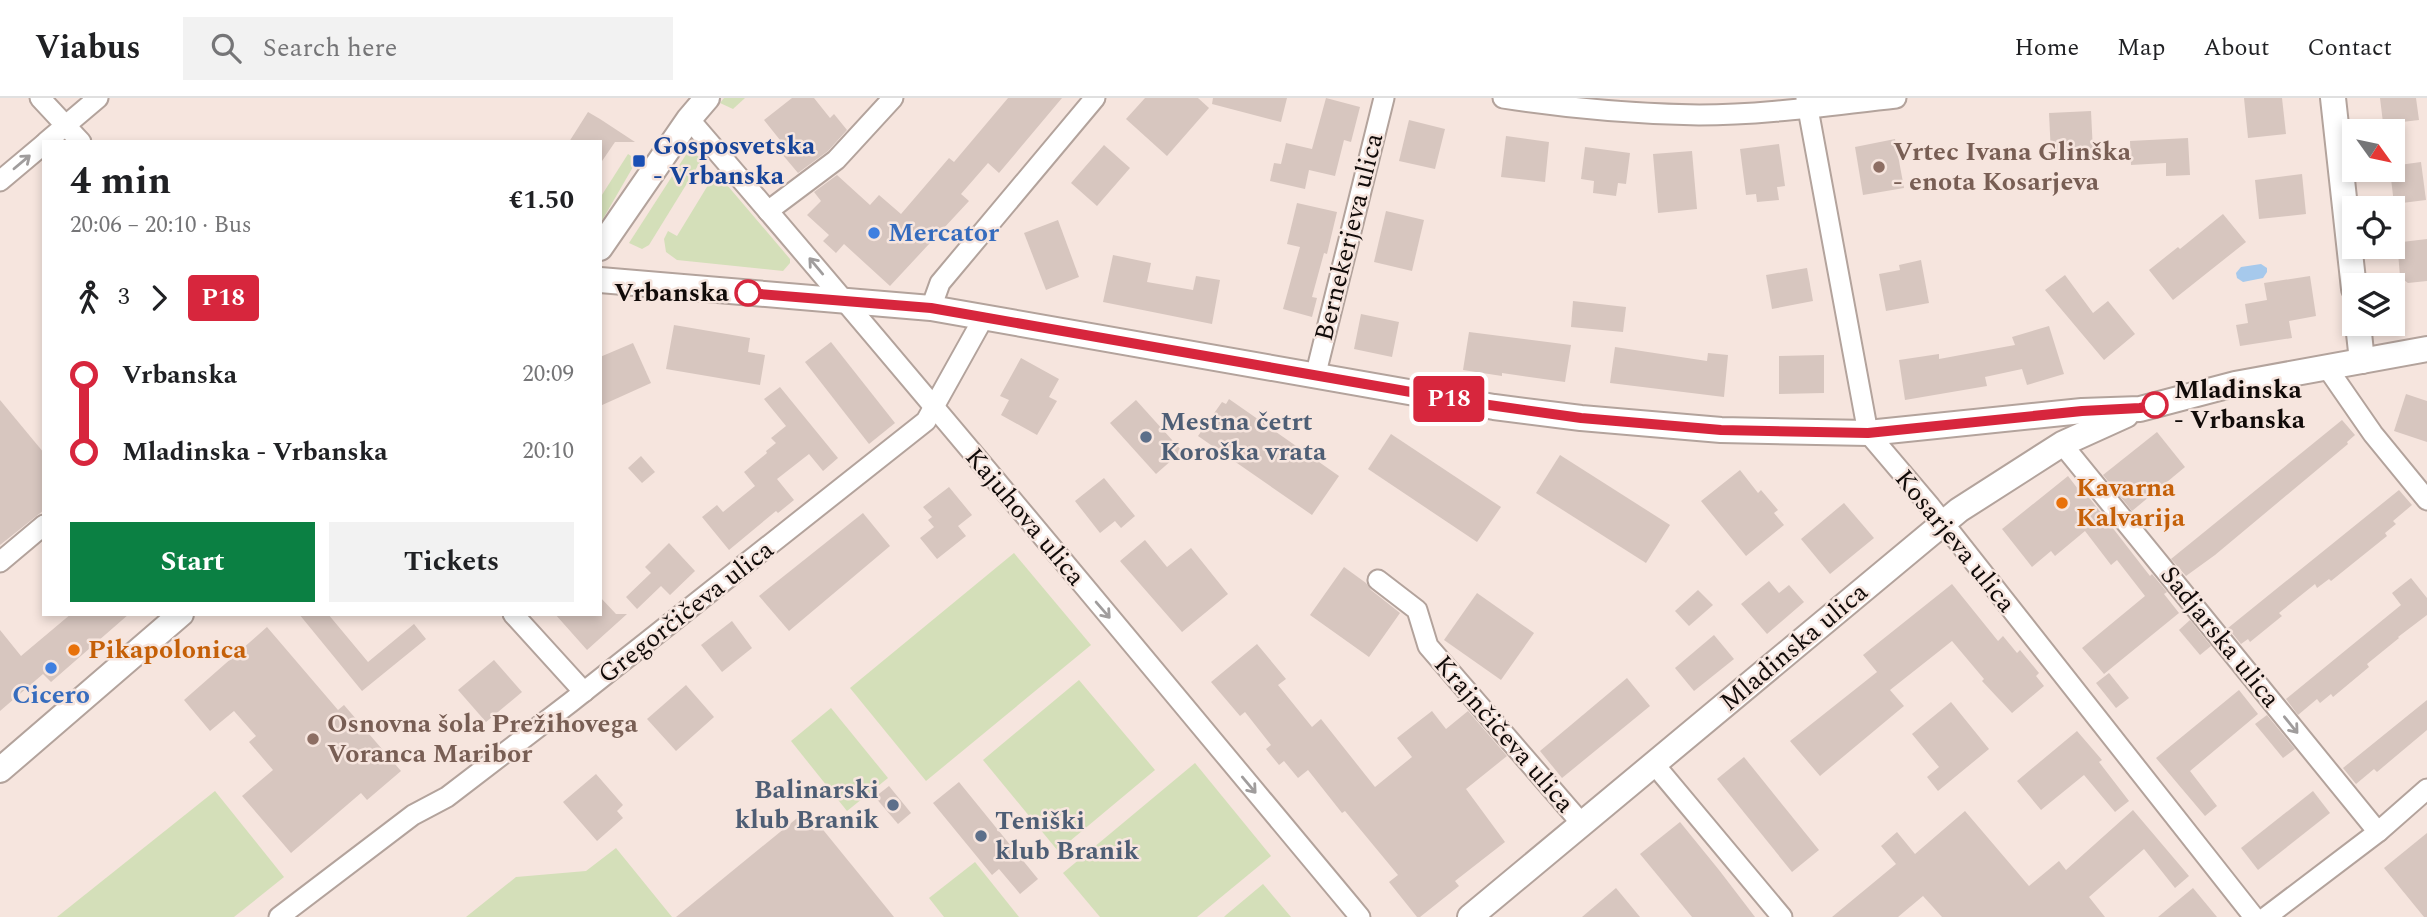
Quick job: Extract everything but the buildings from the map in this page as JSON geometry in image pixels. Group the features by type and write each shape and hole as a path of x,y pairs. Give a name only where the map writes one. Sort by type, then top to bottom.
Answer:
{"street":[{"path":"40,98 79,140"},
{"path":"49,140 99,98"},
{"path":"602,245 688,119 708,98"},
{"path":"768,211 836,160 893,98"},
{"path":"931,308 940,283 1095,98"},
{"name":"Bernekerjeva ulica","path":"1315,377 1384,98"},
{"path":"1503,98 1551,105 1701,115 1807,103 1896,98"},
{"path":"2333,98 2352,273"},
{"name":"Kosarjeva ulica","path":"1807,103 1868,433 2254,917"},
{"name":"Kajuhova ulica","path":"688,119 935,406 1054,553 1360,917"},
{"path":"0,181 42,146"},
{"path":"602,280 931,308 1494,407 1581,418 1721,430 1868,433 2082,411 2140,408 2235,384 2427,349"},
{"name":"Gregorčičeva ulica","path":"279,917 413,814 447,797 584,692 926,421 984,317"},
{"path":"2359,336 2362,361"},
{"path":"2328,369 2373,434 2427,500"},
{"name":"Mladinska ulica","path":"1470,917 1959,510 2062,444 2140,408"},
{"name":"Sadjarska ulica","path":"2062,444 2378,832"},
{"path":"0,562 42,526"},
{"name":"Krajnčičeva ulica","path":"1378,580 1417,610 1428,646 1581,824"},
{"path":"0,770 179,616"},
{"path":"515,616 584,692"},
{"path":"1654,764 1782,917"},
{"path":"2266,917 2378,832 2427,789"}],"green space":[{"path":"724,98 745,98 733,109 720,103"},
{"path":"689,150 702,159 649,245 642,249 629,243"},
{"path":"628,154 637,160 602,221 602,195"},
{"path":"716,172 790,259 783,271 677,260 666,252 664,239 668,231 677,236"},
{"path":"1014,553 1091,645 926,781 850,688"},
{"path":"1079,680 1155,770 1058,851 983,760"},
{"path":"831,708 888,778 847,811 791,741"},
{"path":"1195,763 1271,856 1197,917 1100,917 1063,873"},
{"path":"215,791 284,877 234,917 57,917"},
{"path":"616,848 672,917 466,917 516,877 586,871"},
{"path":"975,862 1019,917 944,917 929,898"},
{"path":"1263,884 1291,917 1224,917 1226,915"}],"water":[{"path":"2261,264 2267,268 2263,278 2243,282 2237,278 2236,273 2241,267"}],"bus line":[{"name":"P18","path":"748,293 931,308 1494,407 1581,418 1721,430 1868,433 2155,405"}],"place":[{"name":"Gosposvetska - Vrbanska","path":"639,161"},
{"name":"Vrtec Ivana Glinška - enota Kosarjeva","path":"1879,167"},
{"name":"Mercator","path":"874,233"},
{"name":"Vrbanska","path":"748,293"},
{"name":"Mladinska - Vrbanska","path":"2155,405"},
{"name":"Mestna četrt Koroška vrata","path":"1146,437"},
{"name":"Kavarna Kalvarija","path":"2062,503"},
{"name":"Pikapolonica","path":"74,650"},
{"name":"Cicero","path":"51,668"},
{"name":"Osnovna šola Prežihovega Voranca Maribor","path":"313,739"},
{"name":"Balinarski klub Branik","path":"893,805"},
{"name":"Teniški klub Branik","path":"981,836"}]}
